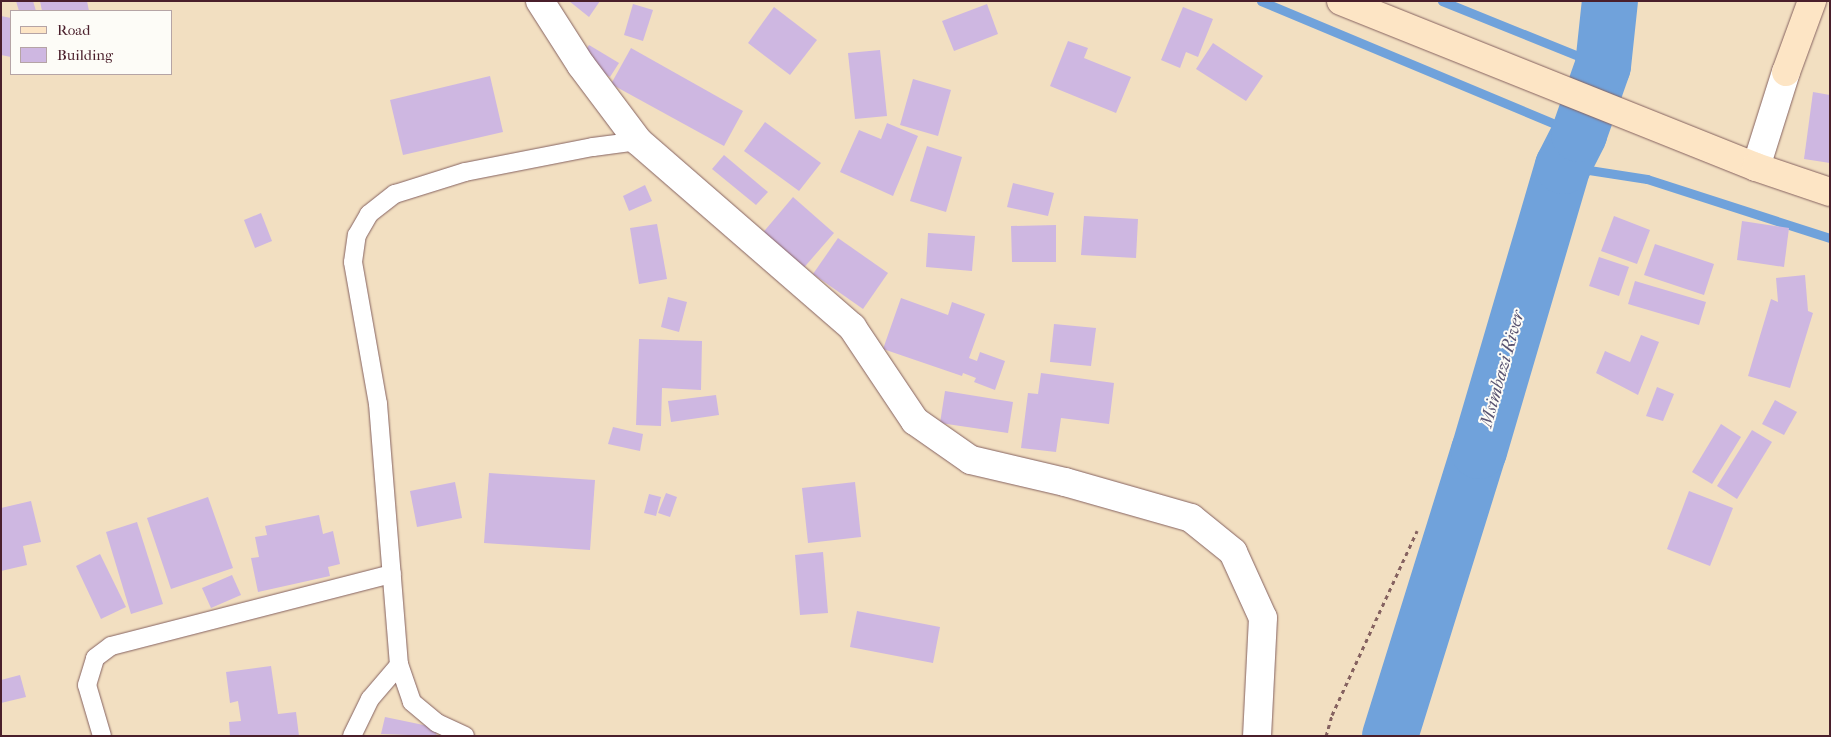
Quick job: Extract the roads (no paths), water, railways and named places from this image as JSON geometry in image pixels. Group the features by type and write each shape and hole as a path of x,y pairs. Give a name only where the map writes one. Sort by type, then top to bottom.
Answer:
{"main road":[{"path":"1341,1 1756,166 1830,192"},
{"path":"1786,72 1812,1"}],"street":[{"path":"540,1 581,65 638,141 852,327 916,421 971,460 1065,482 1191,518 1232,552 1263,618 1257,736"},
{"path":"1756,166 1786,72"}],"lane":[{"path":"466,736 437,723 412,702 398,665 378,404 352,262 357,235 369,214 395,194 465,172 592,146 638,141"},
{"path":"102,736 86,685 96,658 112,646 392,574"},
{"path":"352,736 370,698 398,665"}],"waterway":[{"path":"1261,1 1579,134"},
{"path":"1442,1 1603,66"},
{"name":"Msimbazi River","path":"1390,736 1479,451 1563,166 1579,134 1603,66 1610,1"},
{"path":"1563,166 1647,179 1830,238"}]}
